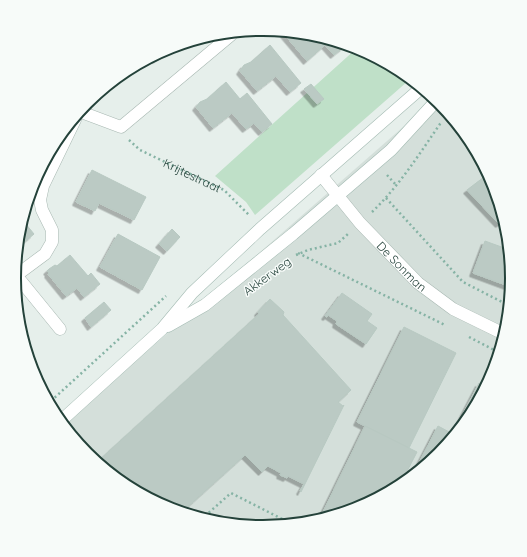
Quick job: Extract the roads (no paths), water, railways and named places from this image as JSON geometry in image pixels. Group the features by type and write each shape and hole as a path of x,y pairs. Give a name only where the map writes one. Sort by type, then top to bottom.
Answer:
{"main road":[{"path":"86,114 120,127 228,39"},
{"name":"Akkerweg","path":"65,417 162,329 192,293 260,229 417,91"},
{"name":"Akkerweg","path":"162,329 205,305 276,248 391,150 433,105"},
{"path":"21,271 45,254 52,242 52,230 42,210 40,200 43,186 67,137"},
{"name":"De Sonman","path":"321,175 360,224 418,283 453,309 500,332"},
{"path":"21,283 60,329"}]}
